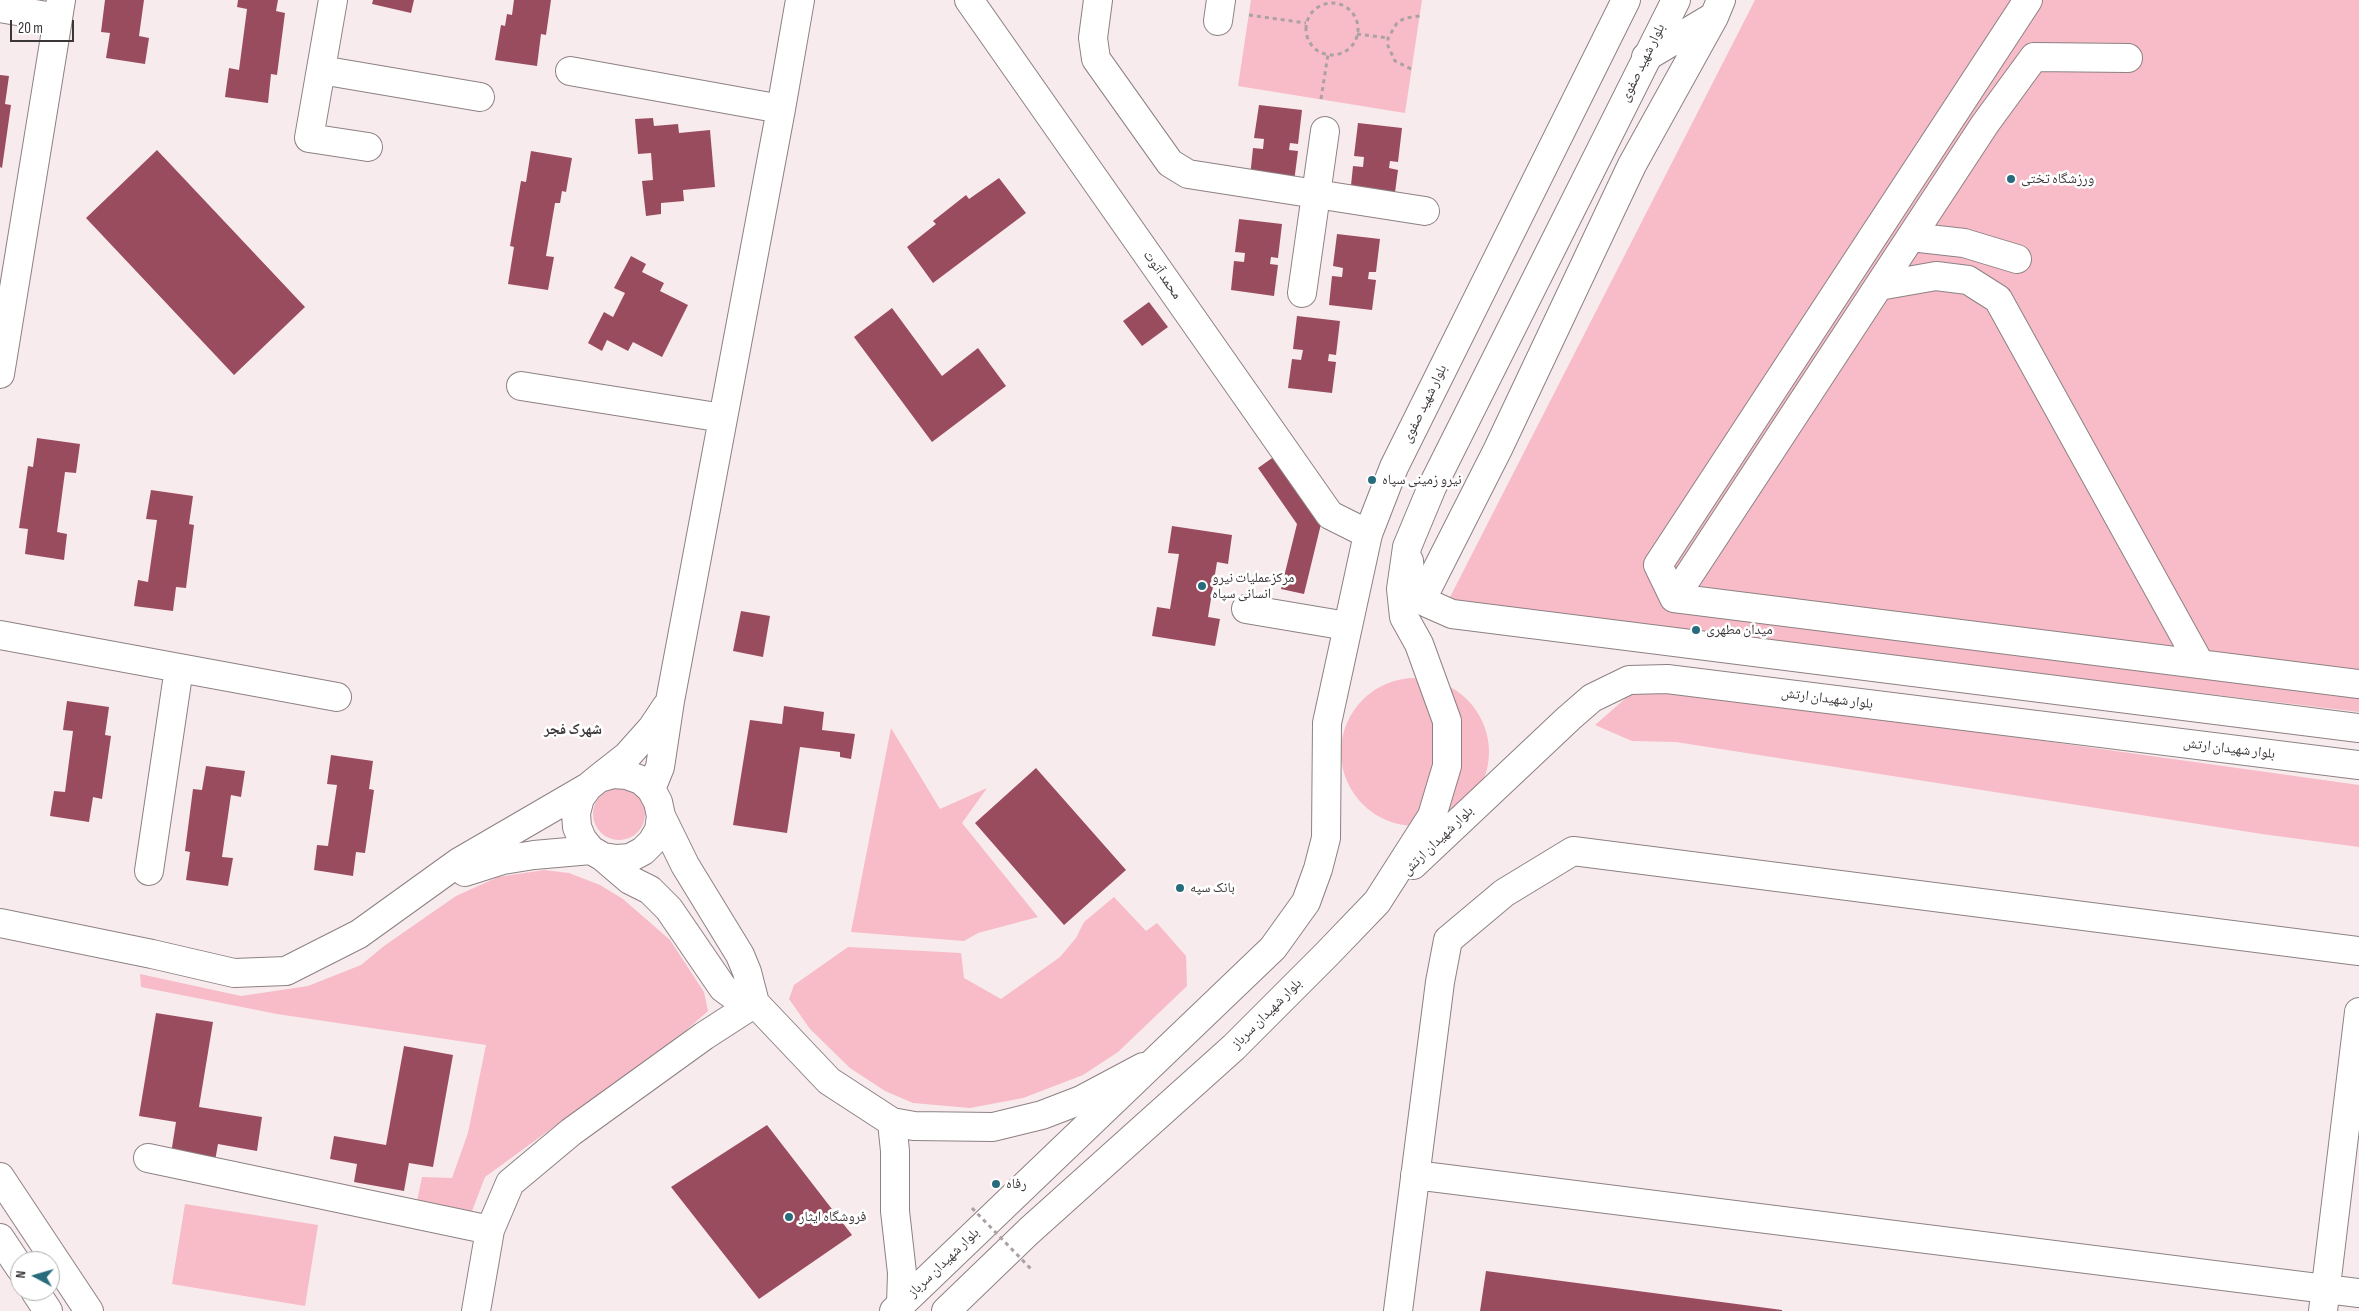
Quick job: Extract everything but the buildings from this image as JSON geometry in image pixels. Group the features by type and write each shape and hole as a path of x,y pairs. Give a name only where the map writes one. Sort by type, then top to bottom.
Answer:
{"street":[{"path":"333,0 309,138 368,147"},
{"path":"651,789 660,767 670,701 800,0"},
{"name":"محمد آتوت","path":"969,0 1330,515 1368,534"},
{"path":"1098,0 1093,38 1096,59 1170,163 1188,174 1425,211"},
{"name":"بلوار شهید صفوی","path":"1326,838 1327,723 1368,534 1394,467 1626,0"},
{"name":"بلوار شهید صفوی","path":"1419,644 1404,617 1402,608 1400,589 1407,547 1432,487 1676,0"},
{"path":"1646,57 1717,8 1736,0"},
{"path":"1674,598 1658,565 2028,0"},
{"path":"0,8 60,9 0,374"},
{"path":"1423,597 1503,440 1632,165 1717,8"},
{"path":"1674,598 1985,124 2034,57 2128,58"},
{"path":"321,70 480,96"},
{"path":"570,71 781,109"},
{"path":"1302,293 1325,131"},
{"path":"1911,236 1964,243 2017,259"},
{"path":"1879,286 1936,276 1968,280 1998,299 2200,664"},
{"path":"521,386 723,418"},
{"path":"1407,547 1411,583 1427,603 1452,614 2359,728"},
{"path":"1674,598 2359,684"},
{"path":"1246,609 1347,626"},
{"path":"0,635 337,697"},
{"name":"بلوار شهیدان سرباز","path":"946,1311 1029,1231 1234,1047 1377,902 1432,816 1447,766 1448,721 1419,644"},
{"path":"149,871 178,668"},
{"name":"بلوار شهیدان ارتش","path":"1377,902 1410,868 1568,718 1592,698 1629,680 1667,679 2359,765"},
{"path":"0,923 234,973 286,971 359,934 459,862 593,782 627,756 652,728 670,701"},
{"path":"755,1003 742,1002 724,988 669,909 650,890 630,880 582,840 577,827 576,812 580,798 593,782 613,774 627,775 641,780 651,789 658,802 661,816 685,865 740,955 747,972 755,1003 829,1080 892,1122 914,1126 993,1127 1042,1115 1081,1100 1157,1059"},
{"path":"431,882 503,860 534,855 598,853 617,859 630,858 643,851 652,842 659,830 661,816"},
{"name":"بلوار شهیدان سرباز","path":"897,1308 1273,948 1306,902 1318,869 1326,838"},
{"path":"1398,1311 1440,982 1448,940 1504,893 1573,851 2359,951"},
{"path":"476,1311 490,1230 510,1183 579,1126 704,1036 755,1003"},
{"path":"2324,1300 2359,1012"},
{"path":"892,1122 895,1151 895,1211 902,1273 897,1308"},
{"path":"148,1158 490,1230"},
{"path":"1415,1175 2324,1300 2359,1293"},
{"path":"0,1177 88,1311"},
{"path":"0,1238 10,1253"}],"path":[{"path":"1334,2 1347,8 1353,14 1357,22 1357,34 1351,46 1344,51 1328,54 1313,47 1306,32 1306,24 1315,8 1334,2"},
{"path":"1249,15 1306,24"},
{"path":"1411,69 1395,61 1388,46 1388,38 1397,23 1405,18 1420,16"},
{"path":"1357,34 1388,38"},
{"path":"1321,100 1328,54"},
{"path":"972,1208 1031,1269"}],"shaded area":[{"path":"1251,0 1422,0 1405,113 1238,86"},
{"name":"ورزشگاه تختی","path":"1755,0 2359,0 2359,712 1447,603"},
{"path":"1415,678 1443,684 1467,700 1483,724 1489,752 1483,780 1467,804 1443,820 1415,826 1387,820 1363,804 1347,780 1341,752 1347,724 1363,700 1387,684"},
{"path":"1635,690 1686,691 2359,785 2359,847 2262,834 1676,742 1632,741 1595,725"},
{"path":"891,728 940,809 987,788 962,823 1038,917 978,933 964,941 851,932"},
{"path":"619,788 629,790 637,796 643,804 645,814 643,824 637,832 629,838 619,840 609,838 601,832 595,824 593,814 595,804 601,796 609,790"},
{"path":"544,870 569,873 600,885 623,899 670,940 704,992 708,1011 684,1032 485,1177 472,1211 417,1201 422,1177 452,1178 468,1133 486,1045 277,1014 141,987 140,974 241,996 308,986 361,965 384,946 456,896 498,877"},
{"path":"1114,897 1146,931 1157,923 1186,956 1187,986 1118,1052 1083,1075 1023,1098 970,1108 913,1103 885,1091 850,1068 810,1029 789,999 794,985 848,947 961,953 964,978 1001,999 1060,957 1076,938 1084,922"},
{"path":"185,1204 318,1225 305,1306 172,1284"}],"place":[{"name":"ورزشگاه تختی","path":"2011,179"},
{"name":"نیرو زمینی سپاه","path":"1372,480"},
{"name":"مرکزعملیات نیرو انسانی سپاه","path":"1202,586"},
{"name":"میدان مطهری","path":"1696,630"},
{"name":"بانک سپه","path":"1180,888"},
{"name":"رفاه","path":"996,1184"},
{"name":"فروشگاه ایثار","path":"789,1217"}],"district":[{"name":"شهرک فجر","path":"573,730"}]}
